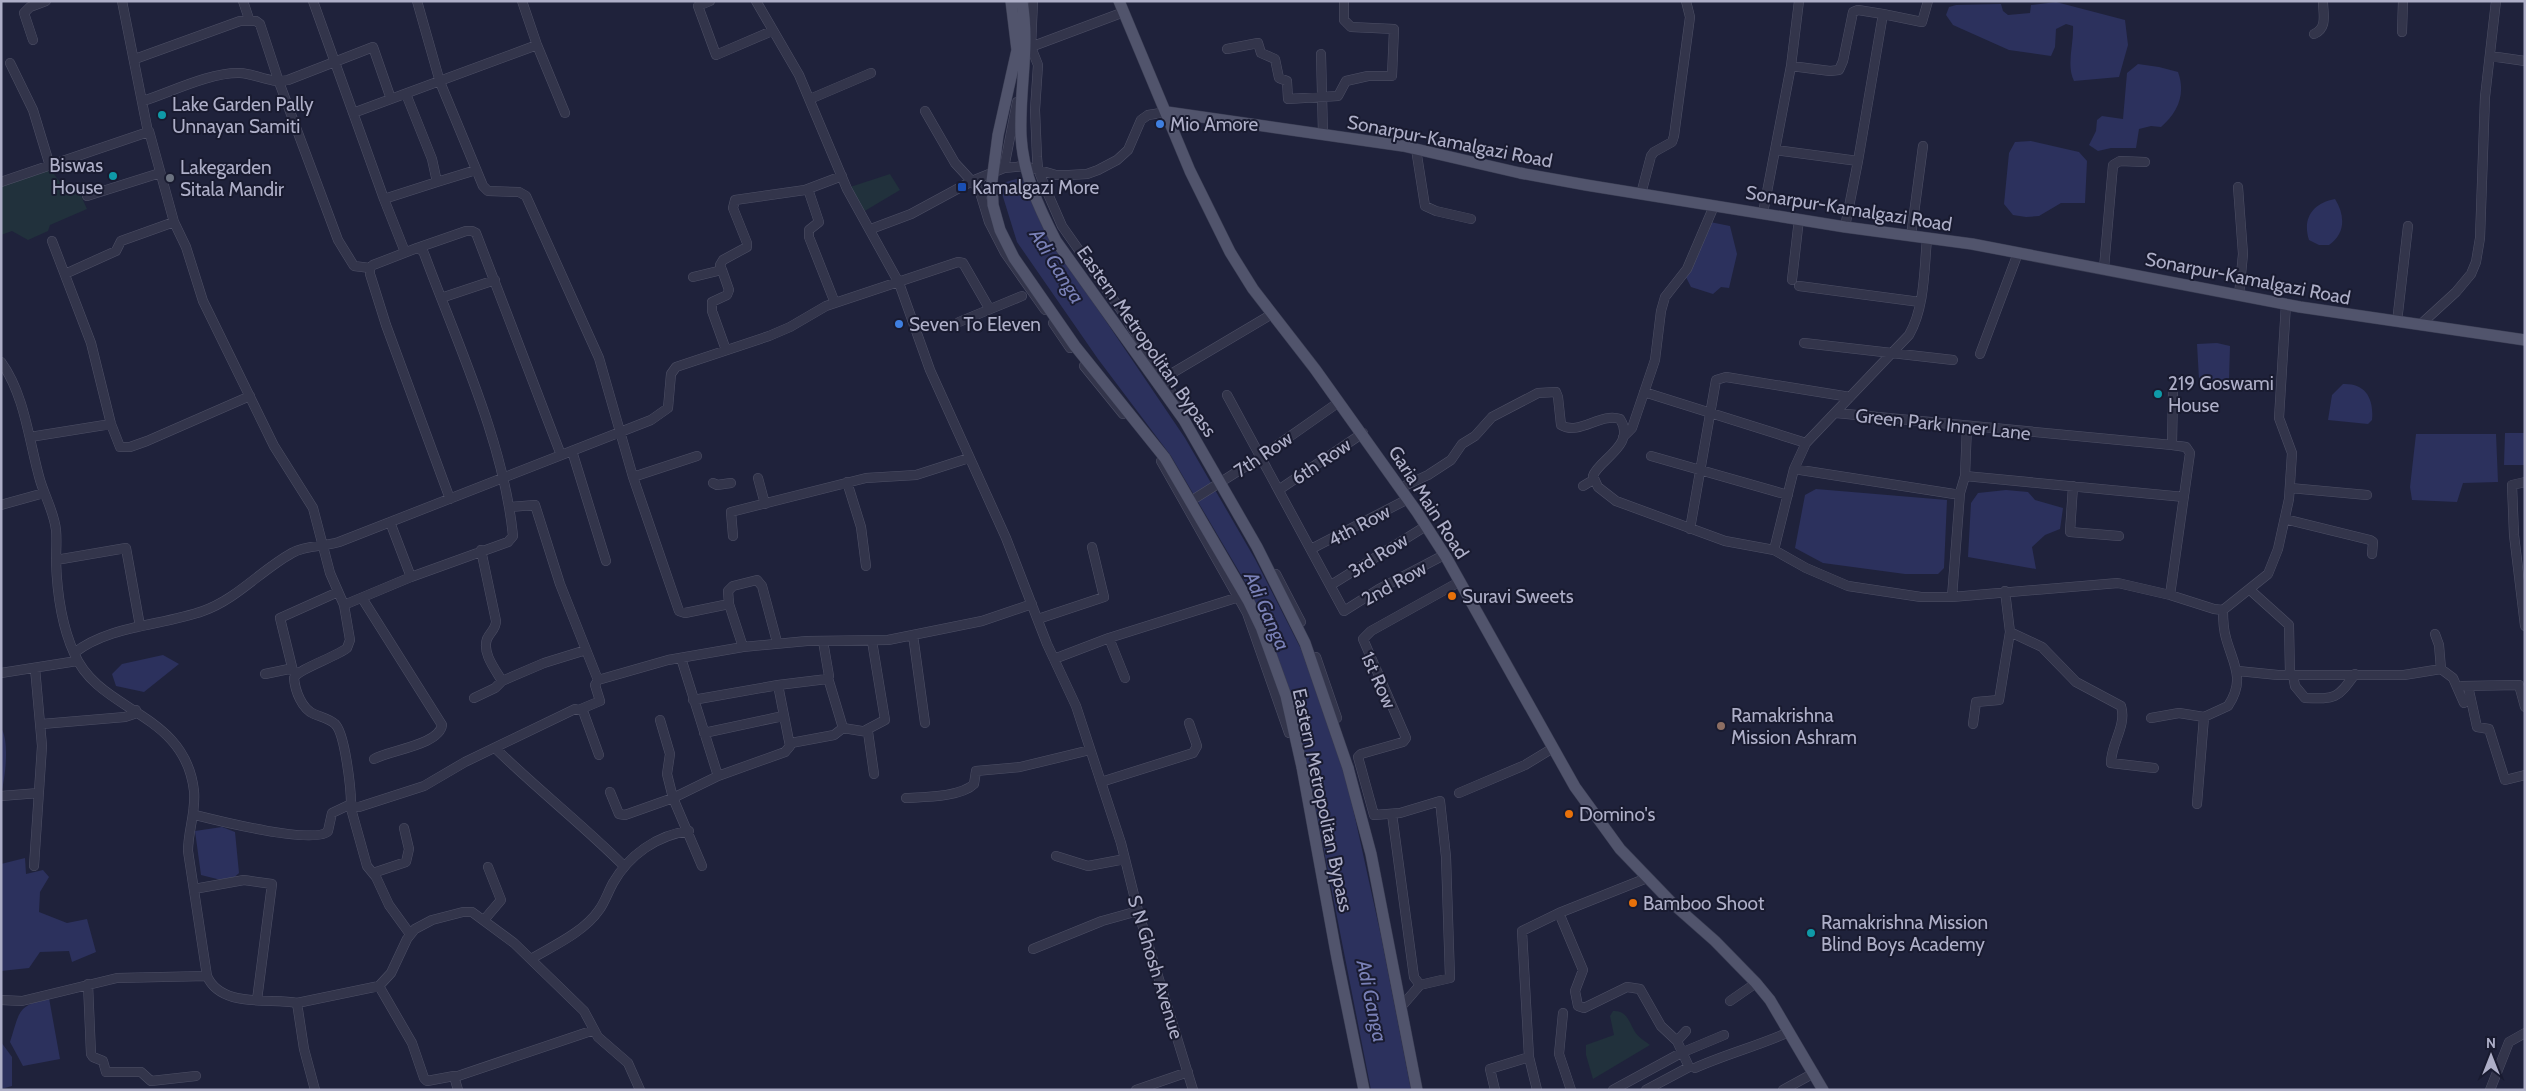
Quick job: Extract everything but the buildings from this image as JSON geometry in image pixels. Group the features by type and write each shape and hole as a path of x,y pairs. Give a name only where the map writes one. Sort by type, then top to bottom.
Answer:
{"main road":[{"name":"Eastern Metropolitan Bypass","path":"1011,1 1017,50 998,135 992,181 993,205 1000,230 1014,258 1075,346 1166,458 1249,602 1261,627 1286,696 1302,767 1337,958 1364,1090"},
{"name":"Eastern Metropolitan Bypass","path":"1020,1 1026,25 1026,65 1021,104 1021,138 1030,186 1042,215 1056,241 1184,420 1257,547 1305,643 1348,768 1371,854 1417,1090"},
{"name":"Garia Main Road","path":"1121,7 1167,112 1190,171 1226,244 1252,289 1363,434 1426,526 1553,748 1596,819 1647,878 1756,982 1770,1000 1823,1090"},
{"name":"Sonarpur-Kamalgazi Road","path":"1167,112 1416,149 1520,173 1641,194 2018,253 2286,304 2525,340"}],"street":[{"path":"33,40 24,13 30,7 46,1"},
{"path":"122,1 148,131 174,222 186,247 203,301 274,446 313,508 323,547 344,605 350,640 347,648 325,661 293,671 265,674"},
{"path":"244,1 250,20"},
{"path":"313,1 384,199 406,252"},
{"path":"416,1 440,82 476,170 488,192 522,193 529,201 599,358 620,434 679,611 685,613 730,604"},
{"path":"522,1 565,113"},
{"path":"710,1 698,6 716,56 772,30"},
{"name":"S N Ghosh Avenue","path":"756,1 799,75 842,176 899,283 930,370 1006,538 1054,659 1076,706 1121,843 1138,911 1194,1090"},
{"path":"1020,1 1044,42"},
{"path":"1033,1 1031,47 1038,66 1035,110 1038,169 1062,226 1123,313 1164,378 1286,591 1307,636 1352,767 1352,782"},
{"path":"1226,49 1258,42 1261,53 1275,59 1279,78 1287,81 1288,99 1338,96 1346,81 1368,76 1392,76 1394,29 1350,27 1344,20 1344,1"},
{"path":"1641,194 1651,156 1654,152 1672,142 1674,136 1690,17 1686,1"},
{"path":"1763,213 1791,66 1799,1"},
{"path":"1791,66 1830,71 1839,70 1843,61 1853,12 1858,10 1922,22 1928,1"},
{"path":"2314,34 2322,30 2324,25 2323,1"},
{"path":"2402,32 2403,1"},
{"path":"2421,324 2456,292 2471,274 2476,262 2490,56 2496,1"},
{"path":"1013,56 1121,7"},
{"path":"1845,227 1883,14"},
{"path":"135,59 250,20 260,24 278,82 338,240 354,266 370,268 406,252 472,230 478,237 561,455"},
{"path":"353,113 440,82 537,44"},
{"path":"143,101 224,74 240,73 278,82 373,47 392,99"},
{"path":"1004,168 1024,59 1031,47"},
{"path":"1321,54 1323,134"},
{"path":"2490,56 2525,61"},
{"path":"10,63 33,110 50,166"},
{"path":"810,99 870,73"},
{"path":"406,94 432,159 438,182"},
{"path":"925,111 955,163 972,180 984,201 990,222 1019,275 1106,396 1153,450 1239,597 1254,628 1302,767"},
{"path":"871,228 919,210 972,180 1004,168 1017,166 1038,169 1056,175 1087,174 1098,170 1116,160 1128,150 1141,120 1148,116 1167,112"},
{"path":"1,182 148,131"},
{"path":"1912,236 1922,146"},
{"path":"1416,149 1426,206 1436,211 1471,219"},
{"path":"1775,150 1858,161"},
{"path":"2104,268 2113,166 2120,161 2145,162"},
{"path":"384,199 476,170"},
{"path":"87,196 160,173"},
{"path":"726,350 712,311 712,302 726,295 729,290 720,265 723,260 747,247 733,208 735,200 808,189 842,176"},
{"path":"2238,187 2243,254 2239,295"},
{"path":"808,189 819,222 809,230 810,237 835,303"},
{"path":"1714,206 1687,269 1665,297 1661,311 1655,360 1632,428 1623,437 1616,452 1594,472 1593,480 1605,494 1616,501 1725,541 1774,550 1806,568 1848,586 1921,597 1952,597 2005,591 2118,583 2170,595 2214,610 2222,610 2250,589 2271,569 2285,518 2290,488 2292,453 2279,418 2286,304"},
{"path":"1799,219 1796,283 1920,302"},
{"path":"65,274 116,251 121,241 174,222"},
{"path":"2397,322 2408,226"},
{"name":"Green Park Inner Lane","path":"1836,413 1909,335 1920,302 1927,239"},
{"path":"52,242 94,352 111,424 120,447 130,447 250,396"},
{"path":"344,605 411,577 511,540 513,536 504,477 441,298 423,251 417,248"},
{"path":"1980,354 2018,253"},
{"path":"1,673 35,668 75,657 93,641 140,626 203,611 236,593 292,553 306,548 323,547 620,434 667,411 671,374 676,367 790,327 835,303 961,262 989,308"},
{"path":"370,268 386,325 450,499"},
{"path":"693,277 722,270"},
{"path":"441,298 495,280"},
{"path":"959,322 1022,296"},
{"path":"1164,378 1272,314"},
{"path":"1804,343 1953,360"},
{"path":"1,362 12,382 55,525 60,607 75,657 92,681 162,730 185,760 192,780 195,815 189,833 188,851 207,976 213,986 223,993 257,1000 297,1003 379,986 391,973 410,934 418,927 432,920 463,912 472,912 514,943 584,1011 601,1040 628,1063 640,1090"},
{"path":"1690,529 1713,388 1716,380 1720,378 1850,397"},
{"path":"1400,488 1442,467 1492,417 1538,392 1556,392 1561,425 1565,428 1617,418 1622,423 1623,437"},
{"path":"1644,392 1806,443"},
{"path":"2170,595 2189,449 2172,445 2173,392"},
{"path":"1227,395 1280,489 1330,585"},
{"name":"7th Row","path":"1185,504 1262,456 1339,402"},
{"path":"1774,550 1794,469 1806,443 1836,413"},
{"name":"Green Park Inner Lane","path":"1836,413 2172,445"},
{"path":"30,437 111,424"},
{"path":"1952,597 1960,493 1965,476 1967,426"},
{"name":"6th Row","path":"1280,489 1363,434"},
{"path":"572,451 606,561"},
{"path":"634,477 697,456"},
{"path":"1651,456 1788,496"},
{"path":"733,536 731,512 876,476 916,475 969,458"},
{"path":"1794,469 1954,494 1960,493"},
{"path":"1965,476 2184,497"},
{"path":"758,478 765,504"},
{"path":"1583,486 1593,480"},
{"path":"713,484 718,485 731,482"},
{"path":"848,482 861,527 866,566"},
{"path":"2525,482 2512,485 2514,535 2525,626"},
{"path":"2073,486 2070,532 2119,536"},
{"path":"2290,488 2367,495"},
{"path":"1,505 44,493"},
{"name":"4th Row","path":"1310,549 1408,499"},
{"path":"510,507 535,504 560,584 598,680"},
{"path":"2285,518 2370,540 2373,542 2372,554"},
{"path":"390,522 411,577"},
{"name":"3rd Row","path":"1330,585 1426,526"},
{"path":"1038,618 1104,597 1092,547"},
{"path":"56,560 126,548 140,626"},
{"path":"481,550 496,621 496,626 488,638 486,651 502,681"},
{"name":"2nd Row","path":"1330,585 1344,611 1379,589 1444,555"},
{"path":"743,647 727,593 730,588 746,582 760,581 777,642"},
{"name":"1st Row","path":"1392,814 1374,815 1372,812 1358,757 1361,754 1405,740 1406,736 1363,639 1371,631 1459,582"},
{"path":"2250,589 2289,625 2292,675 2296,686 2305,698 2330,699 2341,692 2355,674"},
{"path":"1973,724 1976,702 1999,700 2007,637 2010,632 2005,591"},
{"path":"338,592 280,618 293,671 294,683 304,705 309,711 334,722 339,730 349,781 350,805 367,866 373,873 389,905 410,934"},
{"path":"1054,659 1109,638 1239,597"},
{"path":"362,598 442,725 438,734 427,741 374,759"},
{"path":"195,815 256,829 316,836 328,832 332,813 350,805 359,807 424,786 445,772 576,709 582,709 600,701 595,685 598,680 681,658 777,642 872,641 913,635 982,621 1032,604"},
{"path":"2150,718 2179,713 2204,717 2228,706 2235,691 2238,671 2226,637 2222,610"},
{"path":"2010,632 2042,647 2076,682 2121,706 2122,724 2115,742 2111,763 2154,768"},
{"path":"2435,634 2439,645 2441,669 2453,678 2464,703"},
{"path":"913,635 925,723"},
{"path":"1109,638 1125,678"},
{"path":"823,641 828,678 843,728"},
{"path":"843,728 846,730 866,730 885,720 872,641"},
{"path":"474,698 494,688 502,681 544,663 586,650"},
{"path":"286,655 293,671"},
{"path":"681,658 718,776"},
{"path":"34,866 42,724 35,668"},
{"path":"2238,671 2292,675 2414,675 2441,669"},
{"path":"693,700 778,685 822,681 828,678"},
{"path":"610,792 619,814 623,815 674,798 718,776 785,752 789,749 791,743 783,716 778,685"},
{"path":"2457,686 2519,685 2525,707"},
{"path":"2468,686 2477,727 2489,730 2505,780 2525,775"},
{"path":"582,709 598,755"},
{"path":"42,724 126,717 134,714 136,710"},
{"path":"704,734 783,716"},
{"path":"2197,804 2204,717"},
{"path":"660,720 670,754 667,774 674,798 702,866"},
{"path":"1101,782 1193,753 1197,746 1188,723"},
{"path":"791,743 834,735 843,728"},
{"path":"866,730 870,740 874,774"},
{"path":"495,748 540,791 578,820 624,866"},
{"path":"1459,794 1525,765 1553,748"},
{"path":"906,798 939,796 969,787 974,784 976,771 1020,767 1090,750"},
{"path":"1,796 39,793"},
{"path":"1401,1007 1420,984 1450,978 1443,815 1440,801 1392,814 1414,977 1420,984"},
{"path":"373,873 406,862 409,849 404,828"},
{"path":"531,960 588,922 599,911 624,866 636,854 648,845 689,831"},
{"path":"1056,856 1078,865 1088,866 1125,859"},
{"path":"484,920 501,900 488,867"},
{"path":"1537,1090 1529,1058 1522,931 1559,913 1647,878"},
{"path":"194,889 244,880 272,884 257,1000"},
{"path":"1033,949 1102,921 1138,911"},
{"path":"1559,913 1583,970 1575,991 1578,1006 1584,1008 1627,987 1634,986 1640,989 1661,1026 1677,1041 1689,1067 1646,1090"},
{"path":"1,1000 22,1001 116,978 207,976"},
{"path":"1730,1001 1756,982"},
{"path":"88,984 91,1054 93,1057 103,1060 105,1071 143,1072 152,1081 196,1076"},
{"path":"379,986 412,1044 424,1078 427,1081 455,1077 594,1030"},
{"path":"297,1003 304,1049 315,1090"},
{"path":"1563,1013 1558,1054 1571,1090"},
{"path":"1677,1041 1686,1031"},
{"path":"1695,1068 1718,1058 1758,1046 1789,1032"},
{"path":"2490,1090 2509,1042 2525,1032"},
{"path":"1613,1090 1681,1053 1724,1035"},
{"path":"1495,1090 1490,1069 1529,1058"},
{"path":"1136,1090 1188,1072"},
{"path":"1783,1090 1814,1074"},
{"path":"455,1077 458,1090"}],"shaded area":[{"path":"50,169 60,182 78,189 87,209 50,225 48,231 28,240 12,231 1,235 1,185"},
{"path":"890,174 900,190 863,212 847,188"},
{"path":"1613,1011 1622,1012 1636,1034 1650,1045 1593,1079 1586,1055 1586,1045 1614,1035 1610,1016"}],"water":[{"path":"2056,2 2125,20 2128,45 2119,77 2074,81 2070,61 2073,26 2066,24 2056,29 2055,47 2051,56 2009,50 1953,25 1946,15 1949,7 1956,5 2001,4 2003,11 2008,15 2030,13 2031,5"},
{"path":"2138,64 2178,72 2181,95 2176,109 2161,127 2151,126 2139,129 2136,148 2111,148 2098,151 2089,145 2096,131 2097,120 2102,116 2123,119 2127,73"},
{"path":"2031,141 2079,152 2087,161 2085,203 2061,203 2039,216 2013,215 2004,204 2009,153 2015,142"},
{"name":"Adi Ganga","path":"1023,177 1045,231 1185,438 1255,559 1301,649 1345,772 1381,936 1411,1090 1371,1090 1306,759 1274,648 1247,585 1171,456 1098,359 1017,242 999,184"},
{"path":"2335,199 2342,217 2339,235 2329,245 2319,245 2309,240 2307,232 2308,218 2315,208"},
{"path":"1710,222 1730,226 1737,254 1729,288 1721,287 1713,294 1691,287 1685,275"},
{"path":"2217,343 2230,346 2229,380 2199,379 2197,344"},
{"path":"2343,384 2358,386 2367,394 2372,405 2372,420 2368,424 2328,420 2332,395"},
{"path":"2505,433 2525,433 2525,465 2504,465"},
{"path":"2416,434 2496,434 2498,482 2463,483 2457,502 2412,500 2410,487"},
{"path":"1816,489 1947,500 1944,568 1938,574 1905,574 1823,563 1795,548 1805,495"},
{"path":"2006,490 2028,492 2035,500 2063,508 2060,529 2045,535 2032,547 2036,569 1968,557 1971,503 1978,493"},
{"path":"163,655 179,664 144,692 116,686 112,674 122,664"},
{"path":"1,728 4,734 6,751 1,794"},
{"path":"222,827 235,832 239,873 229,882 201,875 195,831"},
{"path":"25,858 26,874 43,870 49,877 40,892 39,912 67,923 87,919 96,952 72,962 69,951 40,952 29,968 1,971 1,864"},
{"path":"49,998 60,1059 23,1066 10,1042 18,1017 25,1007"},
{"path":"1,1042 12,1057 12,1086 1,1089"}],"place":[{"name":"Lake Garden Pally Unnayan Samiti","path":"162,115"},
{"name":"Mio Amore","path":"1160,124"},
{"name":"Biswas House","path":"113,176"},
{"name":"Lakegarden Sitala Mandir","path":"170,178"},
{"name":"Kamalgazi More","path":"962,187"},
{"name":"Seven To Eleven","path":"899,324"},
{"name":"219 Goswami House","path":"2158,394"},
{"name":"Suravi Sweets","path":"1452,596"},
{"name":"Ramakrishna Mission Ashram","path":"1721,726"},
{"name":"Domino's","path":"1569,814"},
{"name":"Bamboo Shoot","path":"1633,903"},
{"name":"Ramakrishna Mission Blind Boys Academy","path":"1811,933"}]}
